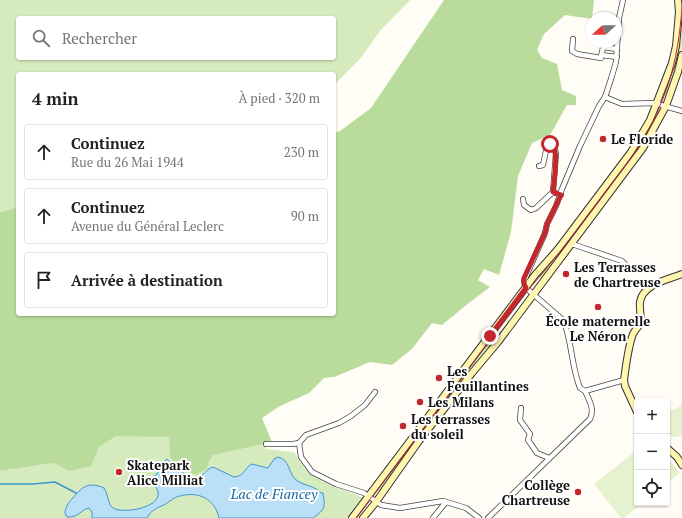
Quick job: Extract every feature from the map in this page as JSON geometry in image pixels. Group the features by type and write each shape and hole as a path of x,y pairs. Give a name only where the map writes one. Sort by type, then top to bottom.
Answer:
{"main road":[{"path":"352,518 535,275 558,249 631,152 650,120 655,103 668,78 675,52 679,12 678,0"},
{"path":"362,518 376,502 419,441 498,342 643,148 666,106 678,72 682,55"},
{"path":"634,406 625,386 624,380 633,334 639,326 642,317 639,312 642,296 645,291 652,286 682,274"},
{"path":"670,451 682,466"}],"street":[{"path":"488,518 590,419 592,413 592,408 585,391 580,388 573,368 566,327 562,320 526,288 524,278 545,233 547,224 561,195 562,189 580,146 599,106 605,97 612,79 617,57 623,0"},
{"path":"574,39 572,51 574,53 601,58 602,47 617,49"},
{"path":"601,55 617,57"},
{"path":"605,97 622,104 655,103 682,111"},
{"path":"523,199 523,202 527,208 531,210 536,208 553,192 556,153 552,143 547,146 543,165 539,166"},
{"path":"553,192 561,195"},
{"path":"572,244 622,261 624,264"},
{"path":"585,391 624,380"},
{"path":"266,444 299,443 306,434 339,423 351,416 365,405 375,392"},
{"path":"521,408 520,420 530,434 528,440 537,453 549,458"},
{"path":"299,443 301,457 312,472 336,484 364,493 376,502 385,506 400,508 443,501 466,508 479,518"},
{"path":"433,518 446,502"}],"green space":[{"path":"0,0 410,0 380,31 360,59 336,83 336,72 16,72 16,208 0,212"},
{"path":"444,0 594,0 593,12 586,12 586,18 565,15 544,34 537,50 542,58 557,64 562,90 576,96 576,105 567,105 550,135 532,143 518,176 511,232 499,275 484,269 478,280 490,287 442,325 432,323 412,349 392,365 370,362 334,377 324,378 309,393 280,406 262,418 272,442 213,455 207,468 196,475 176,466 170,456 169,437 116,436 99,447 91,466 69,471 53,463 0,471 0,212 16,208 16,316 336,316 336,132 371,108"},
{"path":"680,0 682,0 682,45 678,65 668,96 662,94 672,68"},
{"path":"657,109 662,112 648,138 543,279 538,275"},
{"path":"490,338 496,342 381,493 377,489"},
{"path":"682,403 682,436 673,437 670,436 670,411 679,407"},
{"path":"116,436 265,436 266,449 294,452 310,474 331,485 362,497 362,501 348,518 0,518 0,471 53,463 69,471 99,446"},
{"path":"634,452 634,506 639,506 624,518 621,518 594,484"},
{"path":"670,461 680,473 670,481"}],"water":[{"name":"Lac de Fiancey","path":"278,457 287,463 295,479 323,493 324,507 313,518 219,518 217,511 210,501 194,495 176,497 154,510 147,518 92,518 92,512 89,508 71,517 67,517 65,513 69,502 82,488 89,485 104,488 111,507 118,510 132,510 153,503 157,498 158,493 151,479 162,469 159,466 167,459 175,468 179,467 186,475 192,477 199,477 213,467 234,477 242,474 252,464 268,468 274,459"}],"waterway":[{"path":"0,484 55,482 76,493"}],"tram line":[{"path":"356,518 522,297 571,238 634,153 654,118 668,83 677,47 682,7"}],"place":[{"name":"Le Floride","path":"603,139"},
{"name":"Les Terrasses de Chartreuse","path":"566,274"},
{"name":"École maternelle Le Néron","path":"598,307"},
{"name":"Les Feuillantines","path":"439,378"},
{"name":"Les Milans","path":"420,402"},
{"name":"Les terrasses du soleil","path":"403,426"},
{"name":"Skatepark Alice Milliat","path":"119,472"},
{"name":"Collège Chartreuse","path":"578,492"}],"route":[{"path":"490,336 526,288 524,278 545,233 552,212 561,195 553,192 556,153 552,143 550,144"}]}
